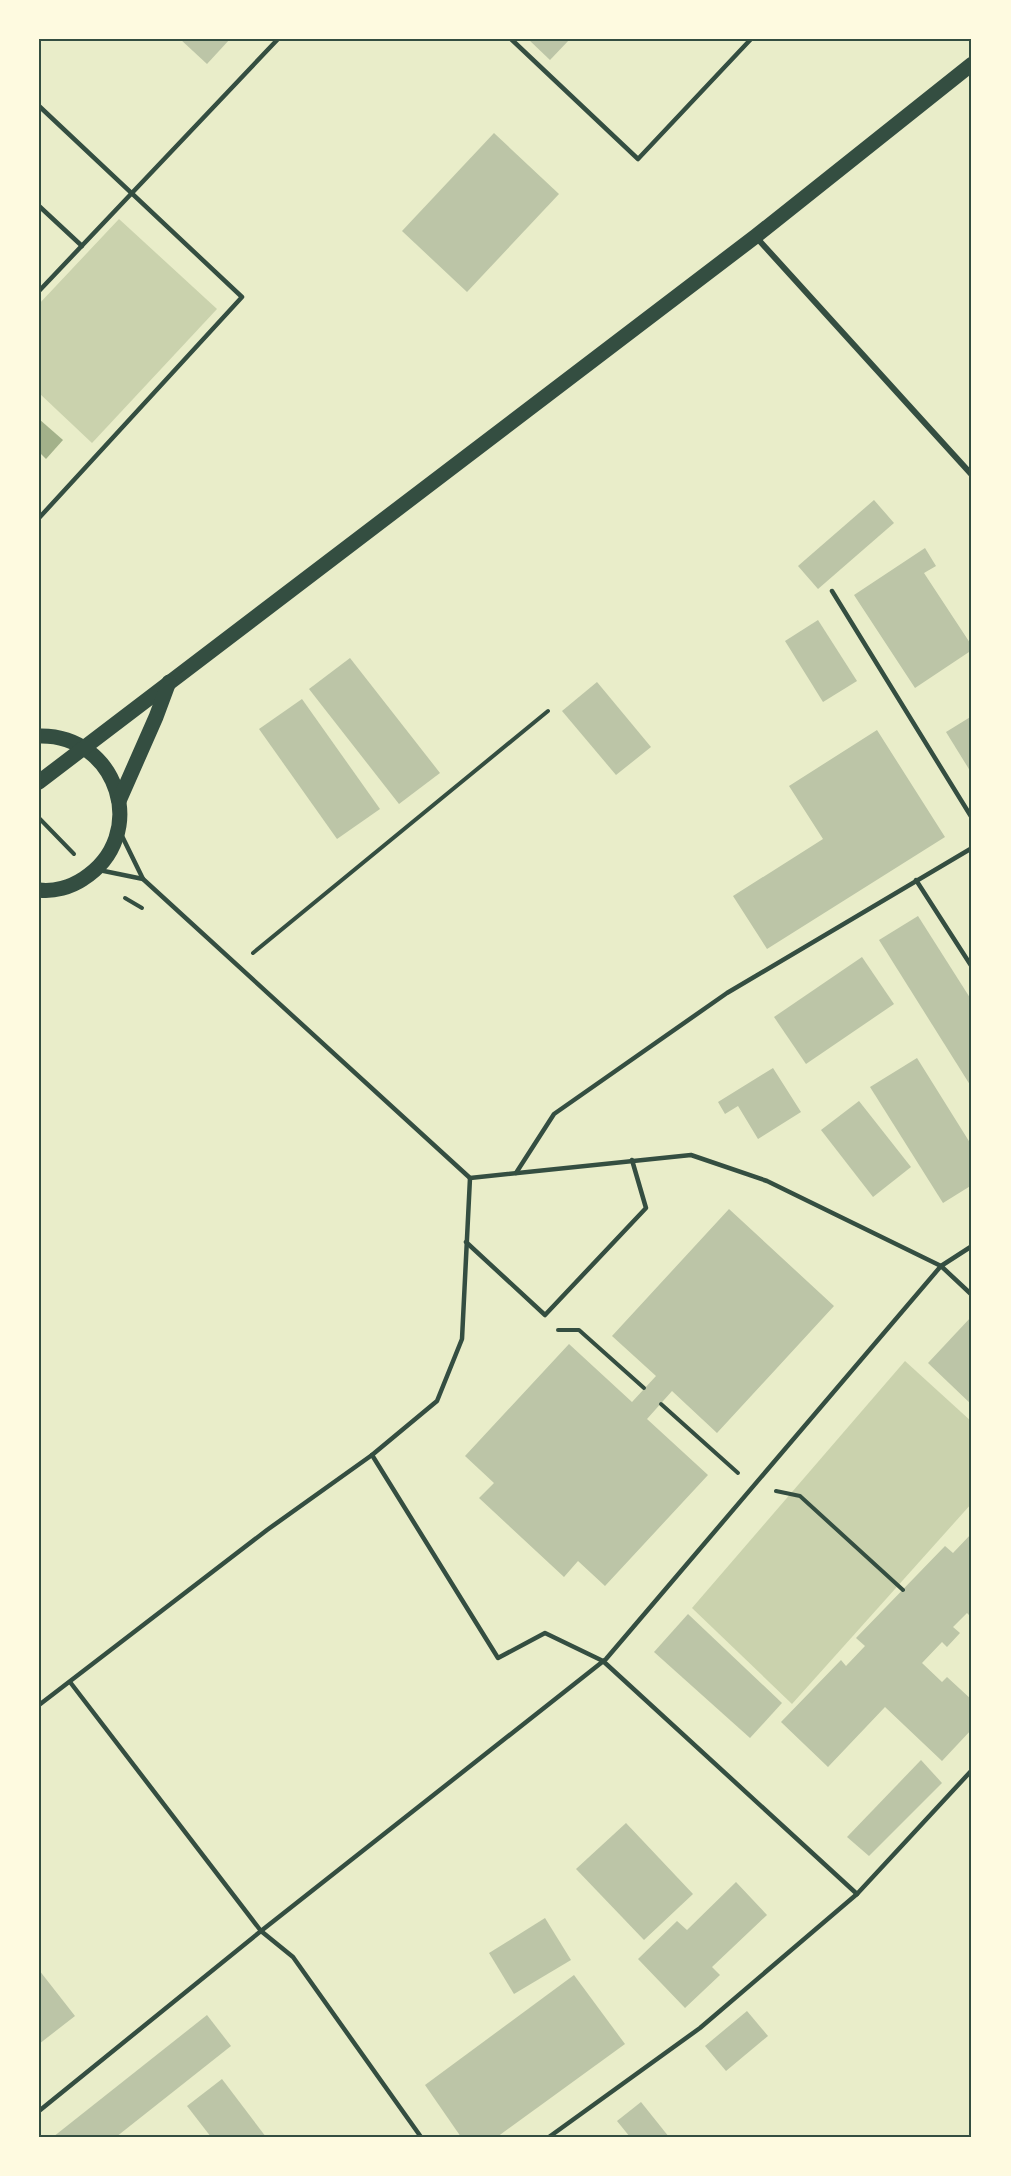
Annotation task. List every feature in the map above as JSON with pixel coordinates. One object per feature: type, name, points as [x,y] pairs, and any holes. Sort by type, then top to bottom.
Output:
[{"type":"main road","points":[[39,782],[756,236],[972,64]]},
{"type":"main road","points":[[119,801],[169,682]]},
{"type":"main road","points":[[39,736],[64,739],[84,748],[101,762],[113,780],[119,801],[119,830],[106,858],[94,871],[77,883],[40,891]]},
{"type":"street","points":[[756,236],[972,475]]},
{"type":"lane","points":[[39,291],[278,39]]},
{"type":"lane","points":[[511,39],[638,159],[751,39]]},
{"type":"lane","points":[[39,106],[242,297],[39,518]]},
{"type":"lane","points":[[39,206],[82,246]]},
{"type":"lane","points":[[832,591],[972,818]]},
{"type":"lane","points":[[119,830],[143,879],[470,1178],[691,1155],[756,1177],[941,1266],[972,1294]]},
{"type":"lane","points":[[516,1173],[554,1114],[727,993],[972,848]]},
{"type":"lane","points":[[94,871],[143,879]]},
{"type":"lane","points":[[916,880],[972,967]]},
{"type":"lane","points":[[466,1242],[545,1315],[646,1208],[632,1161]]},
{"type":"lane","points":[[39,1705],[267,1530],[372,1455],[438,1401],[462,1339],[470,1178]]},
{"type":"lane","points":[[39,2111],[261,1931],[603,1661],[941,1266],[972,1246]]},
{"type":"lane","points":[[372,1455],[498,1658],[545,1633],[603,1661],[857,1894]]},
{"type":"lane","points":[[70,1683],[261,1931],[293,1957],[421,2137]]},
{"type":"lane","points":[[549,2137],[700,2028],[857,1894],[972,1770]]},
{"type":"path","points":[[236,966],[548,711]]},
{"type":"path","points":[[39,818],[117,894],[146,910]]},
{"type":"path","points":[[549,1330],[579,1330],[644,1388]]},
{"type":"path","points":[[661,1404],[753,1487],[800,1496],[903,1590]]},
{"type":"shaded area","points":[[119,219],[217,309],[92,443],[39,393],[39,304]]},
{"type":"shaded area","points":[[39,419],[63,440],[46,459],[39,452]]},
{"type":"shaded area","points":[[905,1361],[972,1422],[972,1503],[792,1704],[692,1608]]},
{"type":"building","points":[[180,39],[230,39],[207,64]]},
{"type":"building","points":[[528,39],[570,39],[550,60]]},
{"type":"building","points":[[494,133],[559,194],[467,292],[402,231]]},
{"type":"building","points":[[874,500],[894,523],[818,589],[798,566]]},
{"type":"building","points":[[925,548],[936,566],[924,573],[972,646],[972,650],[915,688],[854,595]]},
{"type":"building","points":[[818,620],[857,681],[823,702],[785,641]]},
{"type":"building","points":[[350,658],[440,773],[399,804],[309,689]]},
{"type":"building","points":[[597,682],[651,747],[616,775],[562,711]]},
{"type":"building","points":[[302,699],[380,809],[337,839],[259,729]]},
{"type":"building","points":[[972,716],[972,774],[946,732]]},
{"type":"building","points":[[877,730],[945,837],[767,949],[733,896],[823,839],[789,786]]},
{"type":"building","points":[[918,916],[972,1001],[972,1088],[879,940]]},
{"type":"building","points":[[862,957],[894,1004],[806,1064],[774,1017]]},
{"type":"building","points":[[917,1058],[972,1146],[972,1185],[943,1203],[870,1087]]},
{"type":"building","points":[[773,1068],[801,1112],[758,1139],[738,1106],[725,1114],[718,1102]]},
{"type":"building","points":[[859,1101],[911,1167],[873,1197],[821,1130]]},
{"type":"building","points":[[729,1209],[834,1306],[717,1433],[672,1391],[647,1419],[708,1475],[605,1586],[578,1561],[564,1577],[479,1498],[494,1483],[465,1456],[569,1344],[632,1402],[656,1376],[612,1336]]},
{"type":"building","points":[[972,1316],[972,1405],[928,1363]]},
{"type":"building","points":[[972,1533],[972,1618],[967,1613],[953,1627],[960,1633],[947,1647],[942,1642],[922,1663],[942,1682],[947,1677],[972,1700],[972,1729],[942,1761],[885,1707],[828,1767],[781,1722],[841,1660],[846,1666],[865,1646],[856,1638],[945,1546],[953,1553]]},
{"type":"building","points":[[688,1614],[782,1703],[750,1738],[654,1652]]},
{"type":"building","points":[[921,1760],[942,1783],[869,1856],[847,1837]]},
{"type":"building","points":[[626,1823],[693,1894],[644,1940],[576,1869]]},
{"type":"building","points":[[736,1882],[767,1915],[712,1967],[720,1975],[685,2008],[638,1959],[677,1921],[687,1930]]},
{"type":"building","points":[[545,1918],[571,1960],[514,1994],[489,1953]]},
{"type":"building","points":[[39,1970],[75,2016],[39,2044]]},
{"type":"building","points":[[574,1975],[625,2044],[497,2137],[461,2137],[425,2085]]},
{"type":"building","points":[[747,2011],[768,2036],[726,2071],[705,2046]]},
{"type":"building","points":[[207,2015],[231,2046],[116,2137],[53,2137]]},
{"type":"building","points":[[222,2079],[266,2137],[211,2137],[187,2106]]},
{"type":"building","points":[[641,2102],[669,2137],[630,2137],[617,2121]]}]
